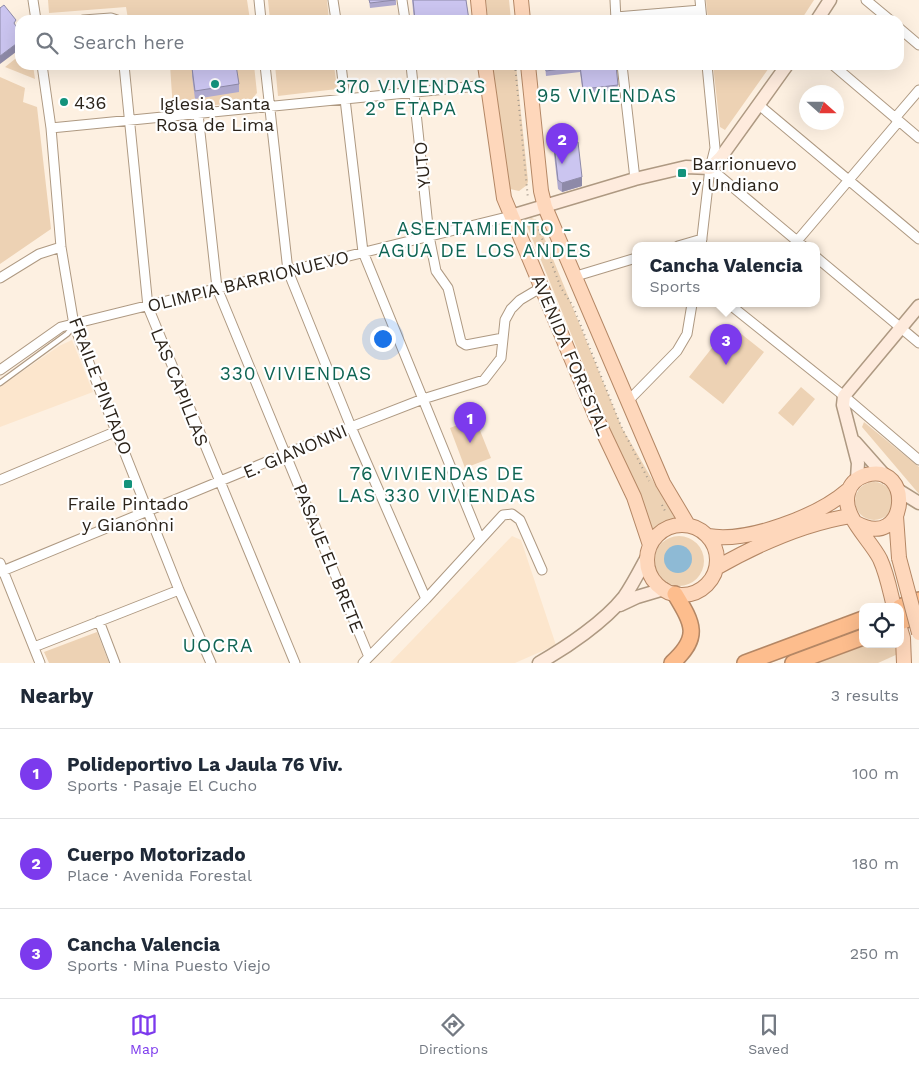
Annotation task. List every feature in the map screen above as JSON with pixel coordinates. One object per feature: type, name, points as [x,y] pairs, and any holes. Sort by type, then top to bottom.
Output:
[{"type":"highway","points":[[669,592],[690,623],[692,635],[689,646],[672,663]]},
{"type":"highway","points":[[904,606],[919,600]]},
{"type":"highway","points":[[904,621],[919,615]]},
{"type":"highway","points":[[745,663],[859,620]]},
{"type":"highway","points":[[793,663],[859,638]]},
{"type":"main road","points":[[478,0],[480,15]]},
{"type":"main road","points":[[521,0],[522,15]]},
{"type":"main road","name":"AVENIDA FORESTAL","points":[[486,70],[504,198],[596,417],[634,497],[648,551]]},
{"type":"main road","name":"AVENIDA FORESTAL","points":[[529,70],[544,207],[572,277],[662,483],[688,525]]},
{"type":"main road","points":[[708,536],[720,538],[745,535],[802,518],[828,506],[869,474],[886,477],[898,490],[900,508],[896,516],[882,527],[864,527],[853,519],[823,521],[756,545],[716,568]]},
{"type":"main road","points":[[853,485],[847,508],[881,562],[893,603]]},
{"type":"main road","points":[[896,516],[899,558],[919,633]]},
{"type":"main road","points":[[676,525],[688,525],[708,536],[714,546],[717,557],[716,568],[711,579],[703,588],[693,593],[669,592],[652,579],[648,568],[648,551],[656,536],[665,529],[676,525]]},
{"type":"main road","points":[[903,648],[904,663]]},
{"type":"street","points":[[33,0],[35,15]]},
{"type":"street","points":[[259,0],[260,15]]},
{"type":"street","points":[[333,0],[335,15]]},
{"type":"street","points":[[402,0],[404,15]]},
{"type":"street","points":[[614,0],[616,15]]},
{"type":"street","points":[[820,15],[830,0]]},
{"type":"street","points":[[866,0],[884,15]]},
{"type":"street","points":[[640,15],[700,5]]},
{"type":"street","points":[[904,32],[919,44]]},
{"type":"street","name":"FRAILE PINTADO","points":[[43,70],[51,128],[62,247],[74,325],[150,512],[179,590],[211,663]]},
{"type":"street","name":"LAS CAPILLAS","points":[[124,70],[148,306],[219,483],[295,663]]},
{"type":"street","points":[[265,70],[288,271],[351,427],[426,599]]},
{"type":"street","points":[[343,70],[363,252],[480,539]]},
{"type":"street","name":"YUTO","points":[[412,70],[429,236],[436,271],[448,288],[461,342],[466,345],[504,338]]},
{"type":"street","points":[[623,70],[636,179]]},
{"type":"street","points":[[702,242],[710,168],[716,139],[708,70]]},
{"type":"street","points":[[710,168],[759,105],[783,70]]},
{"type":"street","points":[[839,70],[919,138]]},
{"type":"street","points":[[51,128],[487,85]]},
{"type":"street","points":[[802,242],[919,90]]},
{"type":"street","points":[[759,105],[919,239]]},
{"type":"street","name":"PASAJE EL BRETE","points":[[198,114],[217,288],[287,455],[366,660]]},
{"type":"street","name":"OLIMPIA BARRIONUEVO","points":[[0,370],[61,327],[511,216],[686,166],[710,168]]},
{"type":"street","points":[[710,168],[798,242]]},
{"type":"street","points":[[0,278],[39,254],[62,247]]},
{"type":"street","points":[[572,277],[632,259]]},
{"type":"street","points":[[820,260],[919,343]]},
{"type":"street","name":"E. GIANONNI","points":[[1,568],[150,512],[351,427],[423,399],[484,380],[501,358],[505,320],[511,309],[520,300],[542,288]]},
{"type":"street","points":[[853,485],[858,463],[844,405],[844,396],[919,306]]},
{"type":"street","points":[[628,402],[677,351],[687,334],[692,307]]},
{"type":"street","points":[[734,307],[844,396],[919,460]]},
{"type":"street","points":[[0,480],[117,431]]},
{"type":"street","points":[[854,441],[886,477]]},
{"type":"street","points":[[898,490],[919,503]]},
{"type":"street","points":[[366,660],[426,599],[503,515],[512,514],[520,520],[542,570]]},
{"type":"street","points":[[539,663],[568,646],[615,607],[632,585],[648,551]]},
{"type":"street","points":[[1,568],[40,663]]},
{"type":"street","points":[[34,647],[179,590]]},
{"type":"street","points":[[615,607],[637,597],[669,592]]},
{"type":"street","points":[[99,621],[115,663]]},
{"type":"lane","points":[[0,383],[67,334],[74,325]]},
{"type":"shaded area","points":[[48,0],[247,0],[249,15],[127,15],[126,7],[49,13]]},
{"type":"shaded area","points":[[268,0],[327,0],[328,15],[270,15]]},
{"type":"shaded area","points":[[486,0],[509,0],[510,15],[488,15]]},
{"type":"shaded area","points":[[706,0],[814,0],[804,15],[708,15]]},
{"type":"shaded area","points":[[15,59],[15,70],[34,70],[35,79],[5,67]]},
{"type":"shaded area","points":[[170,70],[255,70],[257,93],[250,101],[173,110]]},
{"type":"shaded area","points":[[275,70],[335,70],[337,89],[278,96]]},
{"type":"shaded area","points":[[494,70],[517,70],[528,181],[527,185],[519,191],[510,189],[505,181]]},
{"type":"shaded area","points":[[714,70],[767,70],[725,130],[720,127]]},
{"type":"shaded area","points":[[0,77],[25,88],[23,102],[37,107],[51,229],[0,264]]},
{"type":"shaded area","points":[[531,218],[537,220],[622,428],[676,520],[662,523],[652,532],[527,226],[527,221]]},
{"type":"shaded area","points":[[730,325],[764,352],[723,404],[689,377]]},
{"type":"shaded area","points":[[72,340],[93,392],[0,427],[0,387],[59,346]]},
{"type":"shaded area","points":[[801,387],[815,399],[793,426],[778,413]]},
{"type":"shaded area","points":[[475,418],[491,458],[465,468],[450,428]]},
{"type":"shaded area","points":[[864,422],[919,467],[919,494],[862,427]]},
{"type":"shaded area","points":[[874,482],[887,488],[893,501],[887,514],[874,520],[861,514],[855,501],[861,488]]},
{"type":"shaded area","points":[[512,536],[521,540],[556,645],[515,663],[390,663]]},
{"type":"shaded area","points":[[679,536],[697,543],[704,561],[697,579],[679,586],[661,579],[654,561],[661,543]]},
{"type":"shaded area","points":[[97,632],[109,663],[49,663],[44,652]]},
{"type":"shaded area","points":[[859,648],[896,648],[898,654],[878,663],[816,663]]},
{"type":"water","points":[[678,545],[688,549],[692,559],[688,569],[678,573],[668,569],[664,559],[668,549]]},
{"type":"building","points":[[369,0],[395,0],[370,3]]},
{"type":"building","points":[[413,0],[466,0],[468,15],[414,15]]},
{"type":"building","points":[[4,5],[15,19],[15,45],[0,56],[0,8]]},
{"type":"building","name":"Iglesia Santa Rosa de Lima","points":[[192,70],[237,70],[239,84],[195,91]]},
{"type":"building","points":[[581,70],[616,70],[618,85],[583,89]]},
{"type":"building","points":[[578,142],[582,177],[562,183],[558,180],[554,144]]},
{"type":"place","name":"Iglesia Santa Rosa de Lima","points":[[215,84]]},
{"type":"place","name":"436","points":[[64,102]]},
{"type":"place","name":"Cuerpo Motorizado","points":[[562,164]]},
{"type":"place","name":"Barrionuevo y Undiano","points":[[682,173]]},
{"type":"place","name":"Cancha Valencia","points":[[726,365]]},
{"type":"place","name":"Polideportivo La Jaula 76 Viv.","points":[[470,443]]},
{"type":"place","name":"Fraile Pintado y Gianonni","points":[[128,484]]},
{"type":"district","name":"95 VIVIENDAS","points":[[607,95]]},
{"type":"district","name":"370 VIVIENDAS 2° ETAPA","points":[[411,97]]},
{"type":"district","name":"ASENTAMIENTO - AGUA DE LOS ANDES","points":[[485,239]]},
{"type":"district","name":"330 VIVIENDAS","points":[[296,373]]},
{"type":"district","name":"76 VIVIENDAS DE LAS 330 VIVIENDAS","points":[[437,484]]},
{"type":"district","name":"UOCRA","points":[[218,645]]}]
